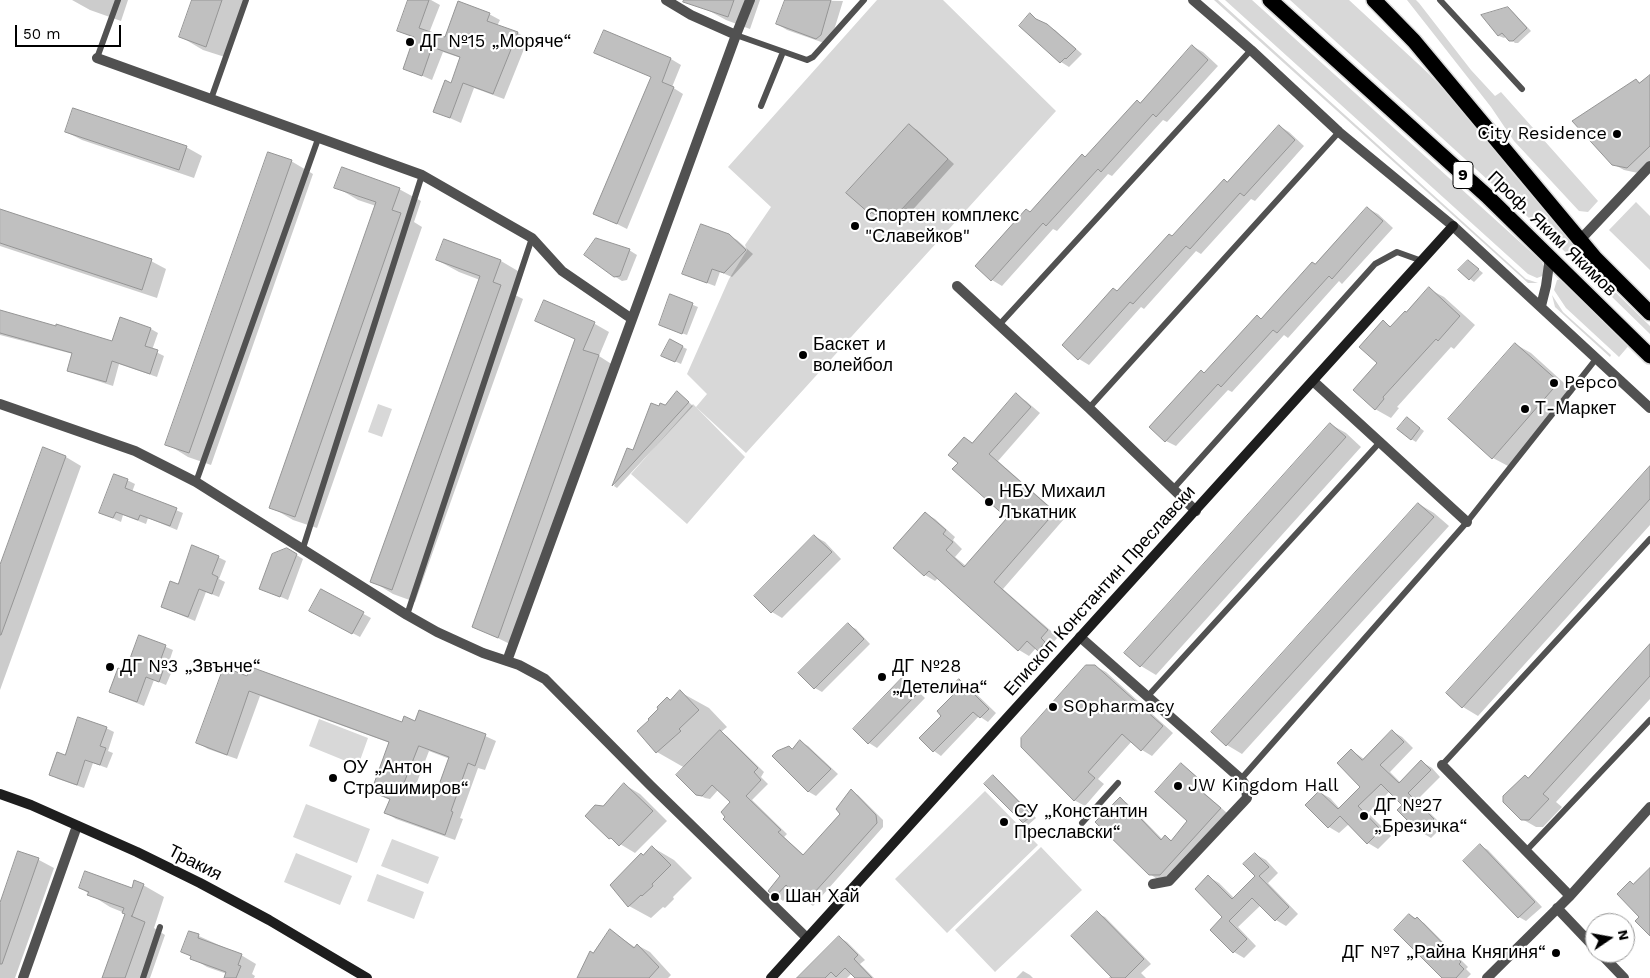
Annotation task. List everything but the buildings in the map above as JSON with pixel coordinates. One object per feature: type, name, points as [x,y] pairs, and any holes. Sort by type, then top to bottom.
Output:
[{"type":"highway","name":"Проф. Яким Якимов","points":[[1374,0],[1414,41],[1580,240],[1650,313]]},
{"type":"highway","name":"Проф. Яким Якимов","points":[[1272,1],[1479,189],[1650,356]]},
{"type":"street","points":[[666,0],[691,15],[736,35]]},
{"type":"street","points":[[507,661],[750,0]]},
{"type":"street","points":[[1193,0],[1251,50],[1339,132],[1453,226],[1650,408]]},
{"type":"street","points":[[97,58],[422,175],[532,238],[562,271],[632,319]]},
{"type":"street","points":[[1580,240],[1650,166]]},
{"type":"street","name":"Епископ Константин Преславски","points":[[771,978],[1453,226]]},
{"type":"street","points":[[1541,306],[1550,257]]},
{"type":"street","points":[[957,286],[1089,408],[1196,511]]},
{"type":"street","points":[[1313,381],[1381,441],[1467,522]]},
{"type":"street","points":[[0,404],[135,451],[196,482],[407,615],[452,639],[519,665],[545,679],[650,785],[807,938]]},
{"type":"street","points":[[1080,637],[1246,786],[1247,798],[1169,881],[1153,884]]},
{"type":"street","points":[[1442,765],[1570,896]]},
{"type":"street","name":"Тракия","points":[[0,794],[31,805],[137,852],[269,920],[367,978]]},
{"type":"street","points":[[1487,978],[1570,896],[1650,807]]},
{"type":"street","points":[[23,978],[78,826]]},
{"type":"street","points":[[1557,908],[1585,937]]},
{"type":"street","points":[[1610,963],[1624,978]]},
{"type":"lane","points":[[97,58],[118,0]]},
{"type":"lane","points":[[211,99],[246,0]]},
{"type":"lane","points":[[736,35],[807,60],[813,57],[864,0]]},
{"type":"lane","points":[[1440,0],[1522,89]]},
{"type":"lane","points":[[999,325],[1251,50]]},
{"type":"lane","points":[[761,106],[784,52]]},
{"type":"lane","points":[[1089,408],[1339,132]]},
{"type":"lane","points":[[196,482],[318,138]]},
{"type":"lane","points":[[303,548],[422,175]]},
{"type":"lane","points":[[407,615],[532,238]]},
{"type":"lane","points":[[1173,489],[1375,264],[1397,252],[1422,261]]},
{"type":"lane","points":[[1240,780],[1467,522],[1596,359]]},
{"type":"lane","points":[[1146,697],[1381,441]]},
{"type":"lane","points":[[1442,765],[1650,539]]},
{"type":"lane","points":[[1525,852],[1650,720]]},
{"type":"lane","points":[[1082,822],[1118,783]]},
{"type":"lane","points":[[144,978],[160,928]]},
{"type":"shaded area","name":"Спортен комплекс \"Славейков\"","points":[[877,0],[943,0],[1056,111],[746,453],[696,407],[707,394],[687,374],[729,279],[747,250],[745,245],[771,207],[728,167]]},
{"type":"shaded area","points":[[1214,0],[1218,0],[1526,279],[1538,283],[1528,283]]},
{"type":"shaded area","points":[[1225,0],[1252,0],[1541,261],[1546,270],[1545,275],[1537,278],[1528,274]]},
{"type":"shaded area","points":[[1290,0],[1349,0],[1429,74],[1476,124],[1509,169],[1608,285],[1650,326],[1650,334],[1517,207]]},
{"type":"shaded area","points":[[1407,0],[1416,0],[1419,3],[1471,70],[1495,96],[1501,92],[1598,201],[1588,212],[1579,211],[1514,141],[1491,107]]},
{"type":"shaded area","points":[[1636,202],[1650,216],[1650,270],[1609,230]]},
{"type":"shaded area","points":[[1561,279],[1631,343],[1619,357],[1566,308],[1554,290],[1557,280]]},
{"type":"shaded area","points":[[1552,295],[1563,312],[1611,355],[1610,357],[1555,307]]},
{"type":"shaded area","points":[[378,404],[392,409],[382,437],[368,432]]},
{"type":"shaded area","points":[[693,404],[745,457],[687,524],[631,474]]},
{"type":"shaded area","points":[[319,719],[368,738],[358,766],[309,746]]},
{"type":"shaded area","points":[[985,791],[1038,845],[947,933],[895,879]]},
{"type":"shaded area","points":[[306,804],[370,829],[357,863],[293,837]]},
{"type":"shaded area","points":[[392,839],[439,857],[428,884],[381,866]]},
{"type":"shaded area","points":[[1041,847],[1082,890],[995,972],[955,930]]},
{"type":"shaded area","points":[[296,853],[352,876],[340,905],[284,882]]},
{"type":"shaded area","points":[[377,874],[424,892],[414,919],[367,901]]},
{"type":"place","name":"ДГ №15 „Моряче“","points":[[410,42]]},
{"type":"place","name":"City Residence","points":[[1617,134]]},
{"type":"place","name":"Спортен комплекс \"Славейков\"","points":[[855,226]]},
{"type":"place","name":"Баскет и волейбол","points":[[803,355]]},
{"type":"place","name":"Pepco","points":[[1554,383]]},
{"type":"place","name":"Т-Маркет","points":[[1525,409]]},
{"type":"place","name":"НБУ Михаил Лъкатник","points":[[989,502]]},
{"type":"place","name":"ДГ №3 „Звънче“","points":[[110,667]]},
{"type":"place","name":"ДГ №28 „Детелина“","points":[[882,677]]},
{"type":"place","name":"SOpharmacy","points":[[1053,707]]},
{"type":"place","name":"ОУ „Антон Страшимиров“","points":[[333,778]]},
{"type":"place","name":"JW Kingdom Hall","points":[[1178,786]]},
{"type":"place","name":"ДГ №27 „Брезичка“","points":[[1364,816]]},
{"type":"place","name":"СУ „Константин Преславски“","points":[[1004,822]]},
{"type":"place","name":"Шан Хай","points":[[775,897]]},
{"type":"place","name":"ДГ №7 „Райна Княгиня“","points":[[1556,953]]}]
